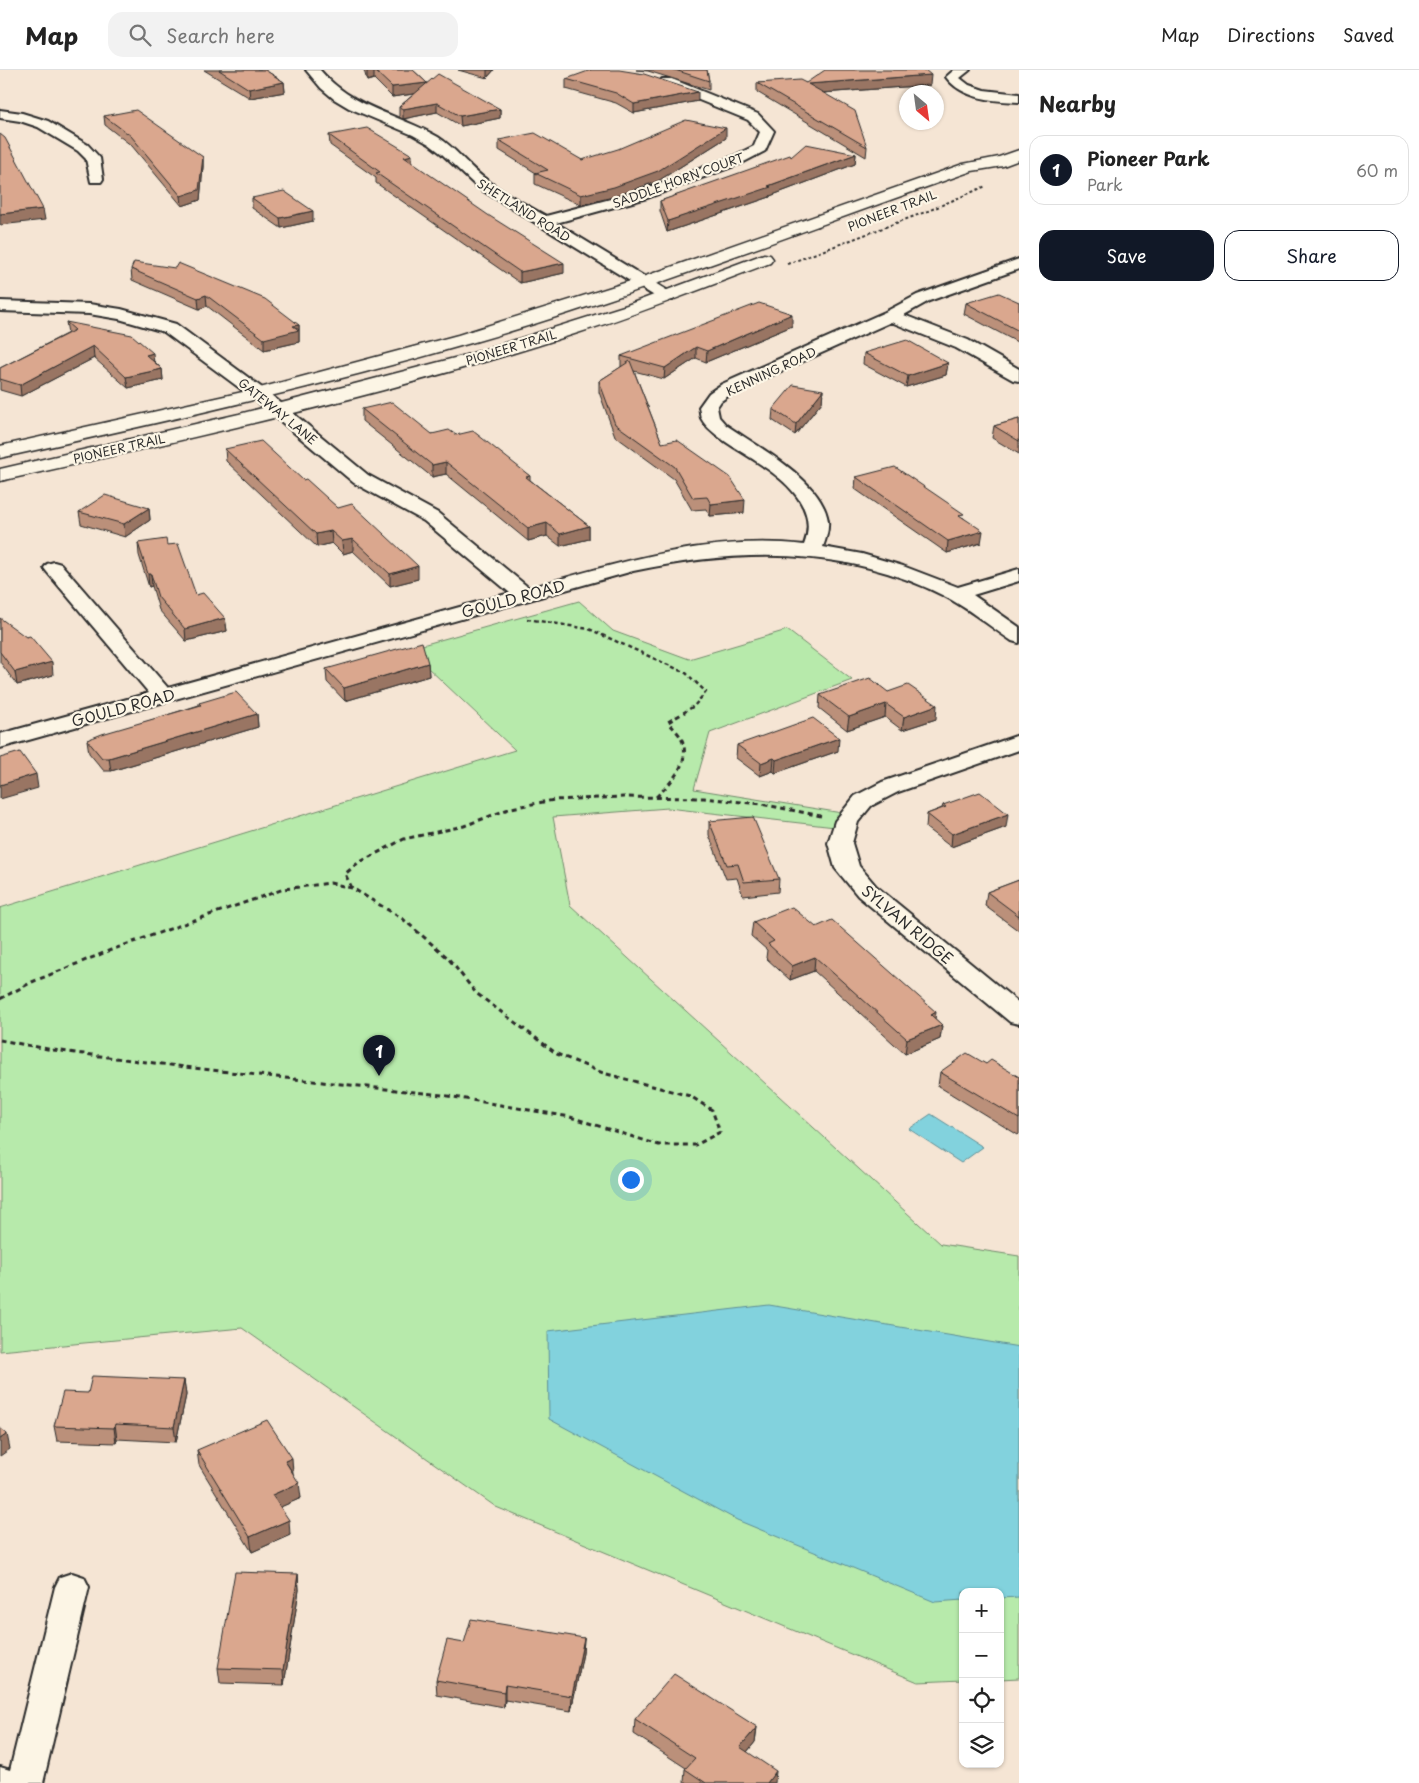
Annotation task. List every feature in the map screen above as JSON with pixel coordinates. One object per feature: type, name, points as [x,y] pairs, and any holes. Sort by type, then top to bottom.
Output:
[{"type":"main road","name":"PIONEER TRAIL","points":[[0,452],[259,394],[465,339],[644,283],[824,217],[969,167],[1003,161],[1019,155]]},
{"type":"main road","name":"PIONEER TRAIL","points":[[871,218],[988,173],[1003,161]]},
{"type":"main road","name":"PIONEER TRAIL","points":[[0,475],[280,411],[492,354],[667,297],[781,252]]},
{"type":"street","name":"SHETLAND ROAD","points":[[313,70],[326,84],[353,106],[434,140],[460,162],[471,176],[542,222],[667,297]]},
{"type":"street","points":[[963,70],[954,77],[955,82],[963,87],[997,97],[1019,98]]},
{"type":"street","name":"SADDLE HORN COURT","points":[[542,222],[642,195],[736,160],[760,148],[767,131],[753,117],[675,85],[654,79]]},
{"type":"street","points":[[0,114],[22,117],[43,124],[83,148],[93,158],[96,179]]},
{"type":"street","name":"KENNING ROAD","points":[[811,551],[818,538],[820,521],[813,504],[803,489],[720,429],[710,418],[708,407],[716,397],[728,388],[890,316],[923,298],[1019,264]]},
{"type":"street","name":"GATEWAY LANE","points":[[1,308],[89,309],[148,320],[170,328],[259,394],[361,479],[431,517],[525,595]]},
{"type":"street","points":[[890,316],[962,344],[1019,376]]},
{"type":"street","name":"GOULD ROAD","points":[[0,741],[525,595],[676,555],[720,549],[768,548],[811,551],[877,564],[919,578],[956,594],[1019,637]]},
{"type":"street","points":[[54,568],[163,696]]},
{"type":"street","points":[[956,594],[1019,574]]},
{"type":"street","name":"SYLVAN RIDGE","points":[[1019,742],[890,788],[863,801],[847,820],[840,843],[847,868],[867,891],[1019,1016]]},
{"type":"street","points":[[25,1783],[72,1587]]},
{"type":"path","points":[[352,888],[345,874],[358,863],[404,839],[464,826],[511,808],[554,800],[623,797],[704,798],[761,804],[847,820]]},
{"type":"path","points":[[0,999],[32,982],[111,950],[284,889],[330,883],[352,888],[404,919],[448,958],[476,993],[557,1054],[603,1072],[690,1096],[712,1110],[720,1132],[696,1145],[659,1145],[570,1117],[442,1095],[202,1069],[53,1050],[0,1040]]},
{"type":"green space","points":[[579,601],[613,631],[689,659],[787,630],[852,680],[710,733],[694,789],[842,813],[835,827],[668,808],[553,817],[570,905],[941,1244],[1019,1256],[1019,1678],[1004,1679],[1004,1588],[959,1588],[959,1680],[918,1682],[496,1507],[242,1328],[0,1351],[0,908],[515,750],[408,649]]},
{"type":"water","points":[[931,1114],[983,1147],[961,1163],[909,1129]]},
{"type":"water","points":[[769,1305],[1019,1347],[1019,1597],[1004,1598],[1004,1588],[959,1588],[959,1600],[935,1602],[737,1520],[549,1419],[548,1331]]},
{"type":"building","points":[[219,70],[265,70],[284,82],[249,89]]},
{"type":"building","points":[[374,70],[413,70],[427,83],[392,87]]},
{"type":"building","points":[[591,70],[619,70],[644,74],[698,92],[634,104],[616,93],[566,79]]},
{"type":"building","points":[[675,70],[707,70],[709,81]]},
{"type":"building","points":[[825,70],[925,70],[931,75],[808,84],[855,111],[867,147],[757,83],[800,80],[806,83]]},
{"type":"building","points":[[438,74],[500,109],[460,116],[437,103],[403,109],[399,107]]},
{"type":"building","points":[[136,110],[203,157],[199,190],[181,196],[131,136],[104,116]]},
{"type":"building","points":[[686,120],[726,128],[658,171],[614,187],[581,195],[535,173],[548,170],[499,140],[535,133],[582,160],[618,149]]},
{"type":"building","points":[[367,128],[412,155],[404,157],[488,215],[564,263],[520,272],[376,173],[380,172],[329,135]]},
{"type":"building","points":[[0,134],[5,138],[43,209],[0,214]]},
{"type":"building","points":[[806,144],[856,154],[768,186],[771,187],[668,221],[660,201],[790,155],[791,157]]},
{"type":"building","points":[[284,191],[313,211],[280,218],[252,198]]},
{"type":"building","points":[[134,262],[175,268],[178,263],[265,299],[299,325],[293,326],[299,330],[264,339],[206,295],[198,298],[131,269]]},
{"type":"building","points":[[999,293],[1019,302],[1019,331],[966,303]]},
{"type":"building","points":[[759,303],[792,314],[707,351],[696,347],[665,368],[621,356]]},
{"type":"building","points":[[66,322],[132,335],[153,353],[146,355],[162,369],[126,377],[93,346],[20,385],[0,379],[0,368],[75,330]]},
{"type":"building","points":[[907,340],[948,363],[908,376],[864,353]]},
{"type":"building","points":[[630,361],[662,443],[677,440],[730,477],[745,500],[711,504],[707,497],[693,498],[675,467],[615,424],[599,381]]},
{"type":"building","points":[[793,385],[823,390],[796,424],[773,409]]},
{"type":"building","points":[[392,402],[432,434],[449,430],[456,435],[473,431],[530,476],[526,477],[589,526],[560,534],[547,523],[528,528],[446,462],[432,465],[362,409]]},
{"type":"building","points":[[1019,419],[1019,441],[994,426]]},
{"type":"building","points":[[261,441],[303,480],[306,479],[338,508],[352,504],[418,566],[390,574],[353,539],[342,541],[331,531],[316,534],[225,449]]},
{"type":"building","points":[[895,467],[964,514],[959,515],[983,531],[948,541],[856,477]]},
{"type":"building","points":[[105,495],[149,508],[124,524],[79,512]]},
{"type":"building","points":[[166,539],[167,545],[178,544],[196,595],[203,593],[225,618],[185,629],[158,597],[138,543]]},
{"type":"building","points":[[0,618],[26,637],[30,636],[52,662],[15,672],[0,652]]},
{"type":"building","points":[[422,642],[428,663],[344,688],[326,669]]},
{"type":"building","points":[[870,678],[888,692],[908,685],[937,705],[904,717],[886,704],[849,717],[820,695]]},
{"type":"building","points":[[236,692],[257,714],[109,758],[102,758],[87,740],[201,705],[199,703]]},
{"type":"building","points":[[813,718],[839,738],[776,760],[774,758],[761,763],[737,745]]},
{"type":"building","points":[[20,752],[36,774],[0,785],[0,758]]},
{"type":"building","points":[[980,792],[1008,814],[952,834],[927,814],[946,807],[943,805]]},
{"type":"building","points":[[753,817],[779,879],[744,882],[738,864],[727,865],[709,821]]},
{"type":"building","points":[[1019,880],[1019,916],[987,892]]},
{"type":"building","points":[[792,907],[816,927],[832,920],[936,1012],[931,1015],[942,1025],[907,1039],[815,957],[792,966],[768,944],[774,941],[753,922]]},
{"type":"building","points":[[967,1053],[986,1064],[991,1060],[1019,1077],[1019,1119],[940,1072]]},
{"type":"building","points":[[92,1376],[184,1380],[174,1427],[115,1424],[114,1428],[54,1426],[63,1392],[88,1393]]},
{"type":"building","points":[[267,1420],[292,1458],[285,1461],[299,1483],[272,1495],[289,1520],[250,1537],[197,1450]]},
{"type":"building","points":[[0,1428],[7,1434],[0,1439]]},
{"type":"building","points":[[235,1572],[298,1574],[283,1670],[218,1668]]},
{"type":"building","points":[[471,1619],[584,1638],[572,1696],[505,1685],[504,1692],[436,1680],[447,1640],[464,1643]]},
{"type":"building","points":[[674,1674],[757,1727],[740,1747],[776,1771],[767,1783],[706,1783],[685,1769],[695,1758],[635,1719]]},
{"type":"place","name":"Pioneer Park","points":[[379,1076]]}]
